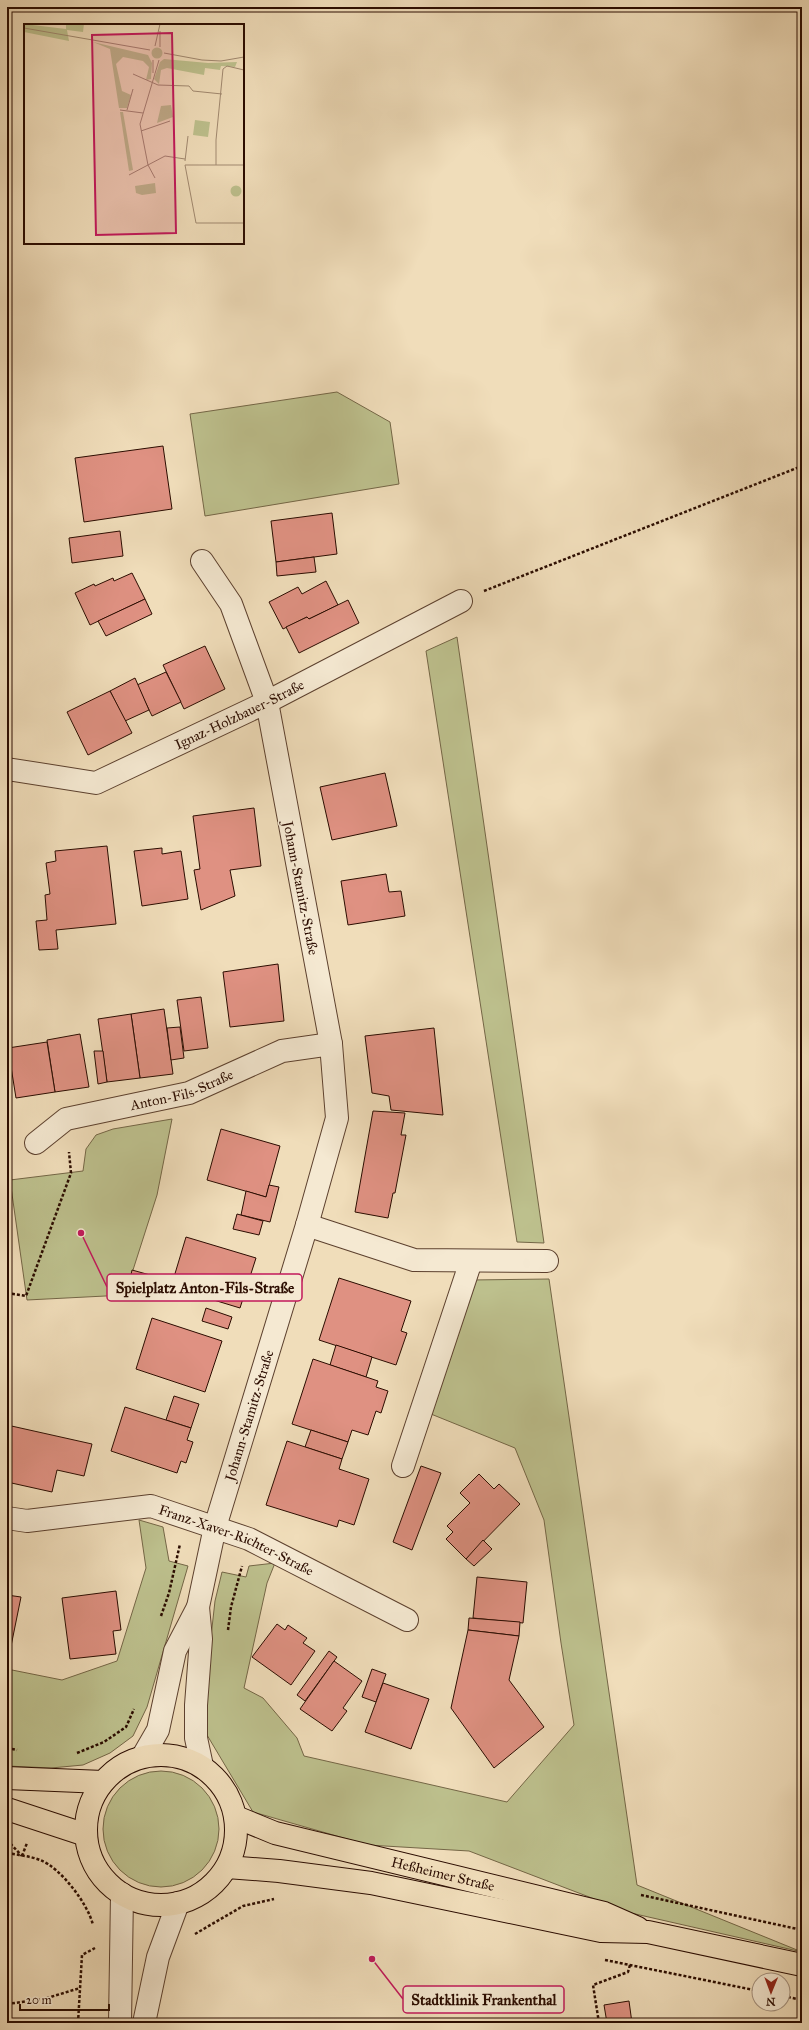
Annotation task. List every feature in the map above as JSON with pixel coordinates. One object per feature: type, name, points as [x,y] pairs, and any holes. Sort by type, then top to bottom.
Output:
[{"type":"main road","points":[[158,1754],[174,1755],[202,1766],[225,1788],[232,1802],[236,1817],[236,1843],[227,1867],[218,1880],[206,1890],[193,1898],[178,1903],[149,1904],[122,1894],[108,1883],[97,1869],[89,1853],[86,1835],[89,1806],[103,1782],[120,1766],[142,1756],[158,1754]]},
{"type":"main road","points":[[7,1778],[103,1782]]},
{"type":"main road","points":[[7,1809],[86,1835]]},
{"type":"main road","name":"Heßheimer Straße","points":[[236,1817],[275,1833],[604,1913],[648,1932],[802,1966]]},
{"type":"main road","name":"Heßheimer Straße","points":[[227,1867],[279,1871],[371,1883],[601,1931],[648,1932]]},
{"type":"street","name":"Johann-Stamitz-Straße","points":[[142,1756],[158,1730],[175,1651],[198,1607],[215,1527],[307,1225],[337,1118],[331,1044],[266,702],[231,604],[202,561]]},
{"type":"street","name":"Ignaz-Holzbauer-Straße","points":[[7,768],[96,783],[266,702],[461,600]]},
{"type":"street","name":"Anton-Fils-Straße","points":[[36,1143],[66,1120],[189,1093],[282,1051],[331,1044]]},
{"type":"street","points":[[307,1225],[414,1260],[547,1261]]},
{"type":"street","points":[[403,1466],[471,1261]]},
{"type":"street","name":"Franz-Xaver-Richter-Straße","points":[[7,1518],[27,1521],[151,1506],[249,1539],[407,1620]]},
{"type":"street","name":"Johann-Stamitz-Straße","points":[[198,1607],[201,1639],[196,1705],[196,1738],[202,1766]]},
{"type":"street","points":[[120,2023],[122,1894]]},
{"type":"street","points":[[144,2023],[158,1958],[178,1903]]},
{"type":"path","points":[[461,600],[802,466]]},
{"type":"path","points":[[7,1293],[26,1296],[71,1173]]},
{"type":"path","points":[[159,1623],[169,1593],[186,1517]]},
{"type":"path","points":[[7,1840],[22,1856]]},
{"type":"path","points":[[7,1853],[41,1860],[64,1877],[83,1901],[93,1924],[93,1932]]},
{"type":"path","points":[[641,1896],[802,1930]]},
{"type":"path","points":[[194,1935],[243,1906],[279,1898]]},
{"type":"path","points":[[78,2023],[82,1955],[94,1948],[94,1940]]},
{"type":"path","points":[[599,2023],[593,1985],[628,1972],[630,1965]]},
{"type":"path","points":[[7,2004],[44,1999],[80,1988]]},
{"type":"path","points":[[791,1998],[802,2000]]},
{"type":"green space","points":[[337,392],[390,422],[399,484],[205,516],[190,414]]},
{"type":"green space","points":[[457,637],[544,1243],[517,1242],[426,651]]},
{"type":"green space","points":[[172,1119],[157,1195],[125,1295],[27,1300],[10,1180],[83,1171],[86,1149],[96,1135],[113,1129]]},
{"type":"green space","points":[[549,1279],[637,1885],[802,1952],[631,1913],[469,1851],[368,1845],[253,1812],[207,1735],[204,1699],[215,1601],[222,1572],[246,1577],[249,1566],[275,1563],[267,1583],[244,1688],[263,1698],[297,1738],[304,1756],[507,1802],[574,1725],[544,1520],[515,1448],[426,1412],[471,1280]]},
{"type":"green space","points":[[139,1520],[163,1527],[169,1561],[188,1566],[147,1707],[133,1736],[110,1753],[83,1765],[51,1768],[7,1766],[7,1669],[62,1680],[117,1661],[146,1568]]},
{"type":"green space","points":[[161,1771],[183,1776],[202,1788],[214,1807],[219,1829],[214,1851],[202,1870],[183,1882],[161,1887],[139,1882],[120,1870],[108,1851],[103,1829],[108,1807],[120,1788],[139,1776]]},
{"type":"building","points":[[163,446],[172,509],[84,522],[75,458]]},
{"type":"building","points":[[332,513],[337,554],[276,562],[271,521]]},
{"type":"building","points":[[120,531],[123,556],[72,563],[69,538]]},
{"type":"building","points":[[314,557],[316,572],[277,576],[276,562]]},
{"type":"building","points":[[132,573],[145,599],[90,625],[75,593],[94,584],[95,586],[113,578],[114,581]]},
{"type":"building","points":[[326,581],[338,605],[309,619],[307,617],[283,629],[269,602],[298,587],[302,594]]},
{"type":"building","points":[[145,599],[152,614],[106,636],[98,621]]},
{"type":"building","points":[[348,600],[359,623],[299,653],[286,627],[307,617],[309,619]]},
{"type":"building","points":[[205,646],[225,689],[184,709],[163,665]]},
{"type":"building","points":[[166,672],[181,702],[152,716],[137,685]]},
{"type":"building","points":[[135,678],[149,710],[125,721],[110,691]]},
{"type":"building","points":[[110,691],[132,733],[88,755],[67,712]]},
{"type":"building","points":[[385,773],[397,826],[332,840],[320,787]]},
{"type":"building","points":[[254,808],[261,866],[230,870],[235,896],[201,910],[194,870],[200,869],[193,816]]},
{"type":"building","points":[[107,846],[116,924],[56,930],[58,949],[39,950],[36,921],[47,920],[45,895],[50,894],[46,863],[56,861],[55,851]]},
{"type":"building","points":[[162,848],[162,854],[181,851],[188,899],[142,906],[134,851]]},
{"type":"building","points":[[386,874],[389,892],[401,891],[405,916],[348,925],[341,881]]},
{"type":"building","points":[[278,964],[284,1021],[230,1027],[223,972]]},
{"type":"building","points":[[201,997],[208,1048],[184,1051],[177,1000]]},
{"type":"building","points":[[164,1009],[173,1074],[140,1078],[131,1014]]},
{"type":"building","points":[[131,1014],[140,1078],[107,1082],[98,1019]]},
{"type":"building","points":[[180,1027],[184,1058],[171,1060],[167,1028]]},
{"type":"building","points":[[434,1028],[443,1115],[391,1110],[389,1096],[372,1093],[365,1036]]},
{"type":"building","points":[[80,1034],[89,1087],[55,1092],[47,1040]]},
{"type":"building","points":[[47,1042],[55,1092],[16,1098],[8,1048]]},
{"type":"building","points":[[94,1051],[103,1051],[107,1082],[98,1084]]},
{"type":"building","points":[[373,1111],[405,1113],[401,1135],[406,1135],[395,1193],[393,1193],[388,1218],[355,1212]]},
{"type":"building","points":[[221,1129],[280,1146],[266,1197],[207,1180]]},
{"type":"building","points":[[269,1185],[279,1187],[270,1222],[241,1215],[246,1191],[266,1197]]},
{"type":"building","points":[[237,1214],[263,1221],[259,1235],[233,1229]]},
{"type":"building","points":[[186,1237],[256,1258],[240,1308],[171,1287]]},
{"type":"building","points":[[132,1270],[161,1278],[157,1292],[129,1284]]},
{"type":"building","points":[[339,1278],[411,1301],[401,1331],[407,1333],[396,1365],[319,1340]]},
{"type":"building","points":[[206,1308],[232,1317],[228,1329],[202,1321]]},
{"type":"building","points":[[152,1318],[222,1341],[205,1392],[136,1369]]},
{"type":"building","points":[[336,1345],[372,1357],[366,1377],[330,1365]]},
{"type":"building","points":[[313,1359],[378,1381],[376,1387],[388,1391],[381,1413],[376,1411],[368,1435],[352,1430],[348,1442],[292,1424]]},
{"type":"building","points":[[174,1396],[199,1404],[191,1428],[166,1420]]},
{"type":"building","points":[[125,1407],[191,1428],[187,1440],[193,1442],[186,1463],[181,1461],[177,1473],[111,1451]]},
{"type":"building","points":[[7,1425],[92,1444],[84,1476],[57,1470],[52,1492],[7,1482]]},
{"type":"building","points":[[311,1430],[348,1442],[342,1459],[305,1447]]},
{"type":"building","points":[[287,1441],[342,1459],[339,1469],[369,1479],[354,1525],[339,1520],[337,1527],[266,1505]]},
{"type":"building","points":[[421,1466],[441,1473],[412,1550],[393,1542]]},
{"type":"building","points":[[479,1474],[494,1489],[499,1484],[520,1504],[466,1559],[446,1539],[453,1532],[447,1526],[470,1503],[460,1493]]},
{"type":"building","points":[[483,1540],[492,1549],[474,1566],[466,1559]]},
{"type":"building","points":[[477,1577],[527,1582],[523,1623],[473,1618]]},
{"type":"building","points":[[116,1591],[121,1630],[113,1631],[116,1654],[70,1659],[62,1598]]},
{"type":"building","points":[[7,1595],[21,1597],[8,1661],[7,1660]]},
{"type":"building","points":[[469,1618],[520,1622],[519,1636],[468,1630]]},
{"type":"building","points":[[277,1624],[285,1630],[288,1625],[307,1638],[303,1643],[315,1651],[291,1685],[252,1657]]},
{"type":"building","points":[[468,1630],[519,1636],[509,1680],[544,1727],[494,1768],[451,1708]]},
{"type":"building","points":[[329,1651],[337,1657],[305,1701],[297,1695]]},
{"type":"building","points":[[334,1661],[362,1681],[343,1708],[347,1711],[332,1731],[300,1709]]},
{"type":"building","points":[[372,1669],[386,1674],[376,1702],[362,1697]]},
{"type":"building","points":[[383,1683],[429,1699],[411,1749],[365,1732]]},
{"type":"building","points":[[629,2001],[632,2023],[607,2023],[604,2005]]},
{"type":"place","name":"Spielplatz Anton-Fils-Straße","points":[[81,1233]]},
{"type":"place","name":"Stadtklinik Frankenthal","points":[[372,1959]]}]
